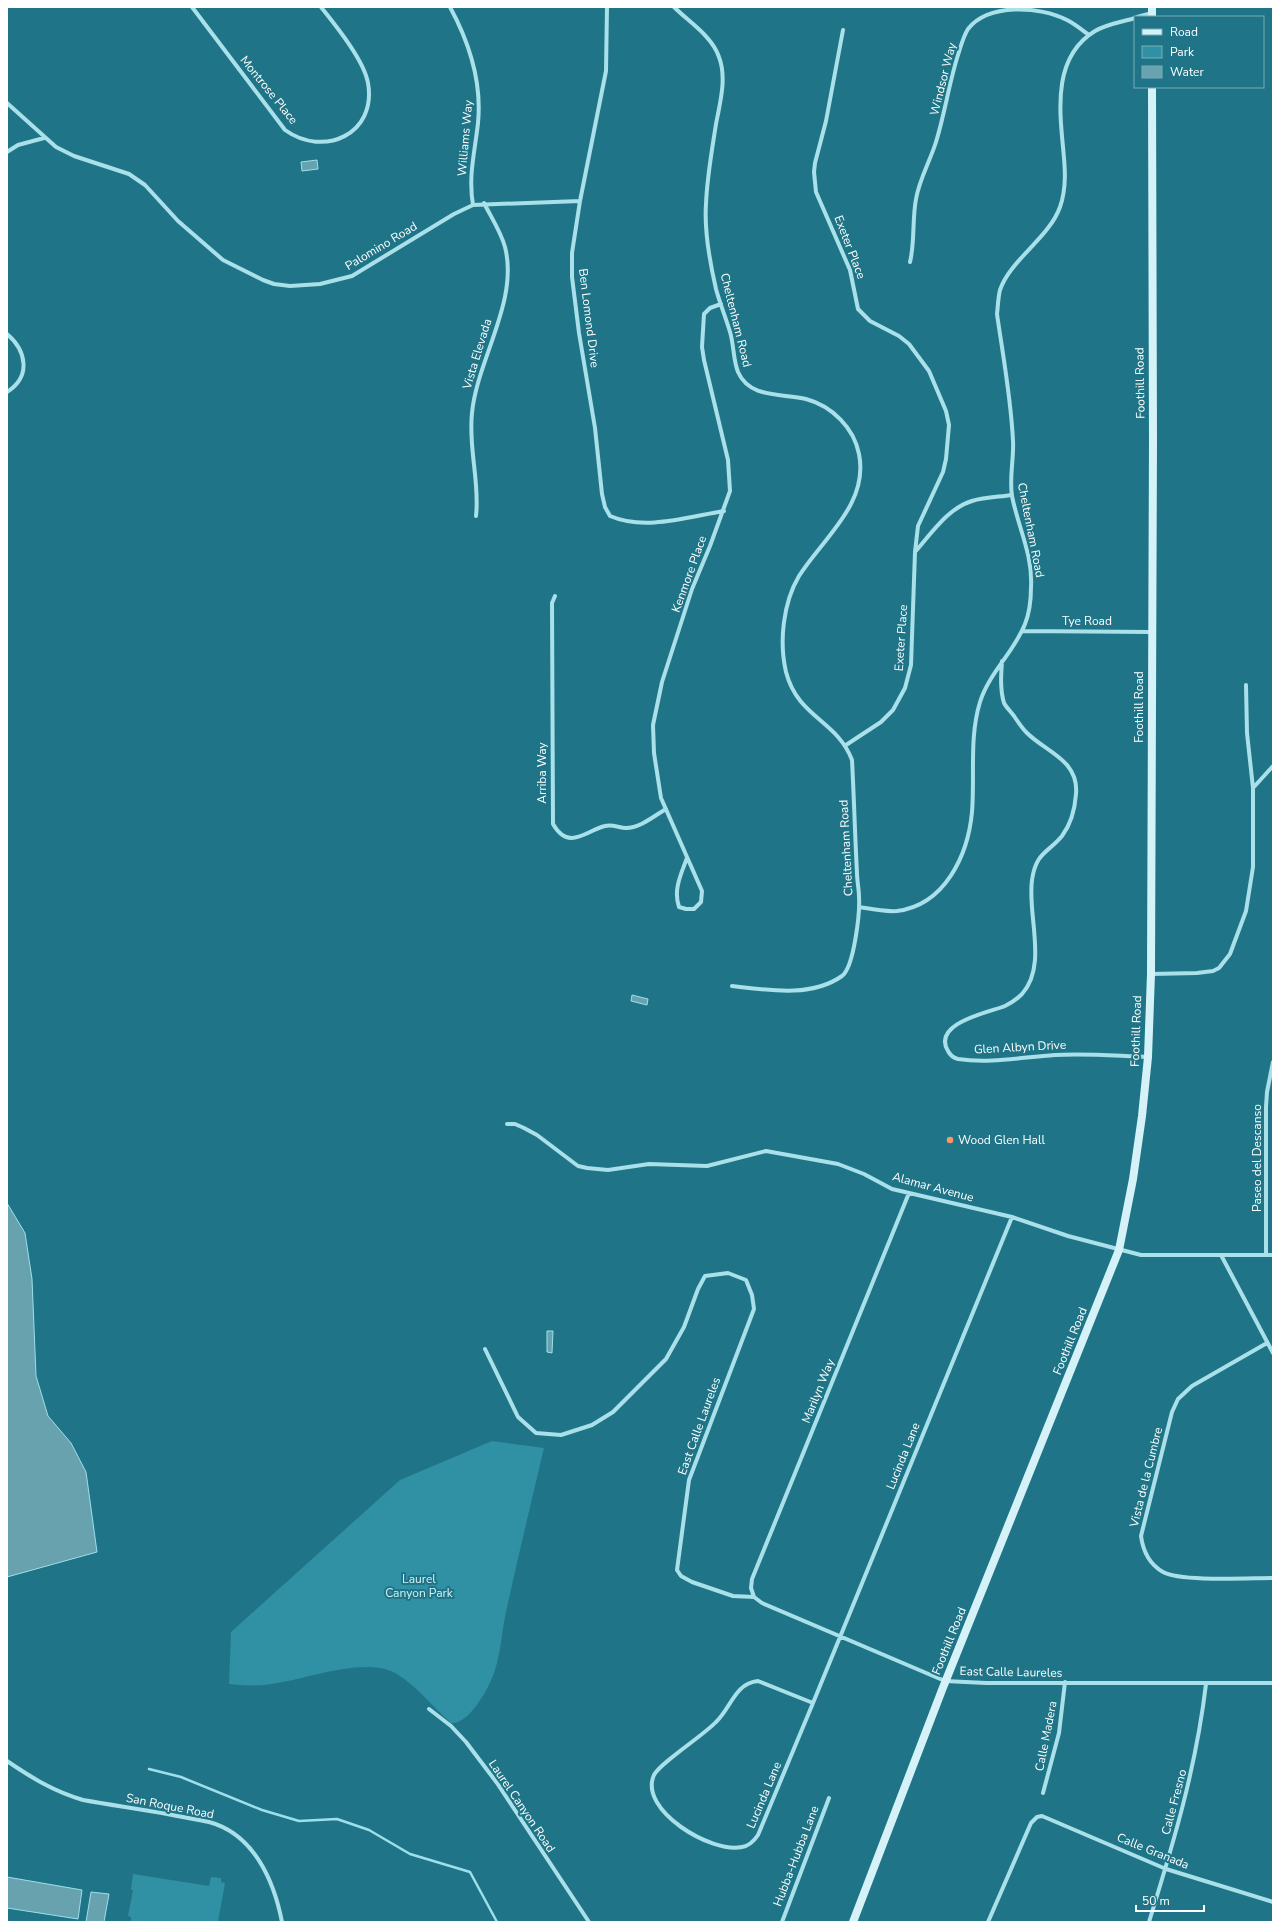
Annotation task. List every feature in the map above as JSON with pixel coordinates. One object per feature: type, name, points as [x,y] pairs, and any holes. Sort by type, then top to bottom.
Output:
[{"type":"main road","name":"Foothill Road","points":[[853,1922],[945,1681],[1119,1250],[1133,1179],[1142,1116],[1148,1057],[1151,974],[1151,632],[1153,439],[1152,88]]},
{"type":"street","name":"Montrose Place","points":[[192,7],[285,130],[300,139],[319,142],[330,141],[352,132],[361,122],[367,111],[369,100],[368,81],[361,66],[351,48],[322,7]]},
{"type":"street","name":"Williams Way","points":[[450,7],[460,25],[476,71],[479,100],[478,124],[471,168],[471,192],[473,205]]},
{"type":"street","name":"Ben Lomond Drive","points":[[607,7],[606,71],[580,201],[572,253],[574,295],[595,428],[602,494],[606,511],[610,516],[621,521],[639,524],[724,511]]},
{"type":"street","name":"Cheltenham Road","points":[[674,7],[710,42],[716,50],[722,69],[722,91],[706,206],[706,224],[717,290],[731,335],[736,363],[743,381],[757,390],[806,399],[820,404],[842,420],[851,433],[859,451],[861,469],[855,495],[837,526],[799,577],[787,606],[783,637],[786,671],[798,699],[817,718],[835,732],[846,745],[852,760],[859,907],[887,911],[914,907],[935,894],[949,879],[967,840],[972,811],[973,736],[976,719],[986,686],[1022,631],[1026,621],[1032,589],[1032,577],[1024,537],[1012,495],[1012,435],[1010,398],[997,314],[998,301],[1001,289],[1007,277],[1049,226],[1060,208],[1065,182],[1060,110],[1061,84],[1072,55],[1089,35],[1104,27],[1134,18]]},
{"type":"street","name":"Windsor Way","points":[[910,262],[913,248],[916,198],[941,125],[955,65],[967,30],[975,22],[988,14],[1010,10],[1024,10],[1040,12],[1067,20],[1089,35]]},
{"type":"street","name":"Cheltenham Road","points":[[1139,16],[1152,12]]},
{"type":"street","name":"Exeter Place","points":[[843,30],[826,121],[816,163],[814,177],[816,192],[850,270],[858,309],[865,318],[899,336],[914,350],[930,370],[946,411],[949,425],[946,459],[940,478],[918,526],[915,552],[911,665],[905,688],[893,710],[885,718],[846,745]]},
{"type":"street","name":"Palomino Road","points":[[7,103],[44,138],[56,147],[74,156],[129,174],[136,178],[145,185],[178,221],[217,255],[263,280],[274,284],[290,286],[320,284],[352,276],[454,214],[473,205],[484,203],[580,201]]},
{"type":"street","points":[[7,152],[18,145],[44,138]]},
{"type":"street","name":"Vista Elevada","points":[[476,516],[470,434],[472,411],[476,392],[504,300],[507,273],[504,246],[484,203]]},
{"type":"street","name":"Kenmore Place","points":[[687,858],[678,886],[676,898],[679,907],[694,909],[701,902],[702,891],[661,798],[654,753],[653,725],[657,701],[692,589],[724,511],[730,491],[728,460],[706,373],[702,347],[704,314],[710,308],[721,304]]},
{"type":"street","points":[[7,334],[12,338],[21,353],[24,366],[22,377],[16,386],[7,392]]},
{"type":"street","points":[[915,552],[957,508],[977,500],[1012,495]]},
{"type":"street","name":"Arriba Way","points":[[555,596],[552,611],[553,824],[560,833],[575,838],[587,835],[607,825],[626,828],[636,826],[666,809]]},
{"type":"street","name":"Tye Road","points":[[1022,631],[1151,632]]},
{"type":"street","name":"Glen Albyn Drive","points":[[1002,661],[1001,682],[1004,704],[1028,733],[1067,763],[1073,773],[1076,783],[1076,793],[1070,824],[1061,837],[1042,853],[1034,871],[1031,898],[1035,954],[1034,969],[1027,987],[1014,1001],[1005,1006],[960,1022],[949,1032],[945,1042],[946,1047],[952,1056],[957,1059],[979,1060],[1086,1054],[1148,1057]]},
{"type":"street","points":[[1151,974],[1213,971],[1219,968],[1228,959],[1246,911],[1250,895],[1253,867],[1253,788],[1247,733],[1246,685]]},
{"type":"street","points":[[1253,788],[1273,766]]},
{"type":"street","points":[[732,986],[779,990],[810,989],[843,976],[852,962],[859,907]]},
{"type":"street","name":"Paseo del Descanso","points":[[1266,1255],[1266,1107],[1267,1092],[1273,1062]]},
{"type":"street","name":"Alamar Avenue","points":[[507,1124],[515,1124],[537,1135],[578,1166],[587,1168],[608,1170],[649,1164],[707,1166],[766,1151],[838,1164],[864,1174],[892,1189],[1012,1216],[1068,1236],[1140,1255],[1273,1255]]},
{"type":"street","name":"Marilyn Way","points":[[754,1597],[751,1588],[752,1579],[909,1194]]},
{"type":"street","name":"Lucinda Lane","points":[[813,1703],[763,1682],[753,1682],[744,1685],[736,1693],[718,1720],[707,1732],[657,1770],[652,1786],[656,1801],[675,1823],[700,1838],[731,1847],[742,1847],[751,1843],[758,1835],[813,1703],[1012,1216]]},
{"type":"street","points":[[1221,1255],[1273,1353]]},
{"type":"street","name":"East Calle Laureles","points":[[485,1349],[518,1417],[536,1433],[561,1435],[592,1425],[613,1412],[666,1359],[684,1327],[698,1289],[705,1276],[728,1273],[746,1280],[752,1295],[754,1309],[689,1480],[678,1570],[681,1576],[692,1582],[733,1596],[754,1597],[762,1603],[945,1681],[986,1683],[1273,1683]]},
{"type":"street","name":"Vista de la Cumbre","points":[[1267,1343],[1192,1386],[1178,1399],[1172,1412],[1141,1536],[1142,1545],[1149,1560],[1155,1567],[1170,1575],[1216,1578],[1273,1578]]},
{"type":"street","name":"Calle Madera","points":[[1043,1793],[1059,1733],[1065,1682]]},
{"type":"street","name":"Calle Fresno","points":[[1149,1922],[1166,1869],[1186,1797],[1195,1758],[1206,1684]]},
{"type":"street","name":"Laurel Canyon Road","points":[[429,1709],[451,1726],[466,1742],[497,1783],[589,1922]]},
{"type":"street","name":"San Roque Road","points":[[7,1761],[42,1784],[83,1800],[209,1822],[232,1834],[249,1847],[262,1864],[273,1887],[282,1922]]},
{"type":"street","name":"Hubba-Hubba Lane","points":[[782,1922],[829,1798]]},
{"type":"street","name":"Calle Granada","points":[[988,1922],[1031,1823],[1037,1817],[1047,1817],[1166,1869],[1273,1902]]},
{"type":"green space","name":"Laurel Canyon Park","points":[[492,1441],[544,1448],[506,1612],[495,1670],[486,1691],[476,1706],[464,1719],[451,1723],[405,1679],[384,1669],[370,1667],[338,1670],[265,1685],[229,1684],[231,1632],[400,1480]]},
{"type":"green space","points":[[133,1874],[209,1886],[211,1877],[221,1878],[221,1882],[225,1883],[218,1922],[131,1922],[131,1917],[128,1916],[133,1890],[131,1889]]},
{"type":"water","points":[[317,160],[318,169],[302,171],[301,162]]},
{"type":"water","points":[[632,995],[648,999],[647,1005],[631,1001]]},
{"type":"water","points":[[7,1203],[25,1233],[32,1279],[36,1376],[48,1416],[71,1443],[86,1472],[97,1552],[7,1577]]},
{"type":"water","points":[[547,1331],[553,1331],[552,1353],[547,1352]]},
{"type":"water","points":[[7,1877],[82,1890],[78,1919],[7,1908]]},
{"type":"water","points":[[91,1892],[109,1894],[104,1922],[86,1922]]},
{"type":"waterway","points":[[149,1769],[181,1777],[262,1810],[299,1821],[337,1819],[369,1830],[410,1854],[470,1872],[497,1922]]},
{"type":"place","name":"Wood Glen Hall","points":[[950,1140]]}]
